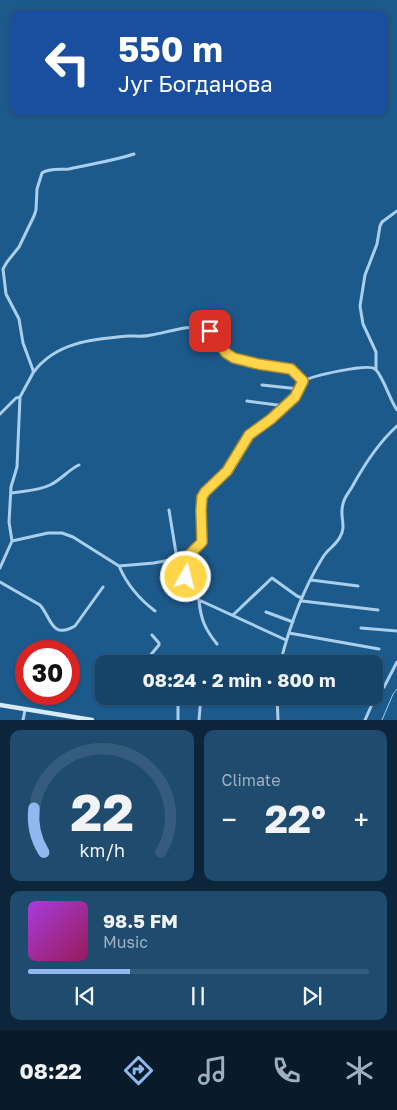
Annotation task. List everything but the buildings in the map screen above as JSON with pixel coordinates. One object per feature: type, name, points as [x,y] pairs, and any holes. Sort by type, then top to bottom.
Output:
[{"type":"main road","points":[[0,706],[92,720]]},
{"type":"street","points":[[33,373],[19,319],[6,294],[2,269],[19,247],[34,216],[37,189],[42,173],[47,170],[69,168],[134,154]]},
{"type":"street","points":[[397,211],[382,222],[380,226],[377,244],[365,275],[360,306],[363,324],[376,352],[376,370],[391,402],[397,410]]},
{"type":"street","points":[[0,298],[6,294]]},
{"type":"street","points":[[0,568],[12,542],[9,522],[11,493],[17,467],[20,397],[33,373],[47,358],[60,349],[71,344],[93,340],[148,336],[197,326],[210,331],[226,353],[234,358],[291,369],[303,381]]},
{"type":"street","points":[[303,381],[368,366],[376,370]]},
{"type":"street","points":[[119,566],[186,557],[202,542],[201,510],[202,497],[205,492],[227,471],[249,435],[295,397],[303,381]]},
{"type":"street","points":[[262,385],[299,389]]},
{"type":"street","points":[[0,414],[16,398],[20,397]]},
{"type":"street","points":[[247,401],[285,406]]},
{"type":"street","points":[[282,655],[286,640],[311,580],[324,556],[340,538],[344,529],[341,511],[343,502],[358,474],[381,442],[397,426]]},
{"type":"street","points":[[11,493],[37,490],[51,485],[79,465]]},
{"type":"street","points":[[169,510],[177,559]]},
{"type":"street","points":[[12,542],[48,533],[62,533],[73,537],[119,566],[140,600],[155,611]]},
{"type":"street","points":[[186,557],[184,567],[186,577],[191,589],[199,600],[202,622],[206,631],[217,644]]},
{"type":"street","points":[[233,615],[272,578],[302,599],[378,610]]},
{"type":"street","points":[[311,580],[358,586]]},
{"type":"street","points":[[0,582],[40,606],[45,610],[50,624],[62,629],[69,629],[75,626],[103,587]]},
{"type":"street","points":[[199,600],[286,640]]},
{"type":"street","points":[[266,612],[293,622]]},
{"type":"street","points":[[361,628],[397,631]]},
{"type":"street","points":[[289,633],[379,649]]},
{"type":"street","points":[[151,655],[159,645],[152,635]]},
{"type":"street","points":[[383,688],[397,662]]},
{"type":"street","points":[[178,705],[178,720]]},
{"type":"street","points":[[199,720],[200,705]]},
{"type":"street","points":[[277,705],[278,720]]},
{"type":"street","points":[[365,720],[371,705]]},
{"type":"street","points":[[0,706],[0,711]]},
{"type":"street","points":[[23,720],[25,710]]},
{"type":"waterway","points":[[382,720],[397,689]]},
{"type":"route","points":[[186,577],[184,561],[202,542],[203,538],[202,497],[208,488],[225,474],[249,435],[271,419],[295,397],[303,381],[291,369],[234,358],[226,353],[210,331]]}]
